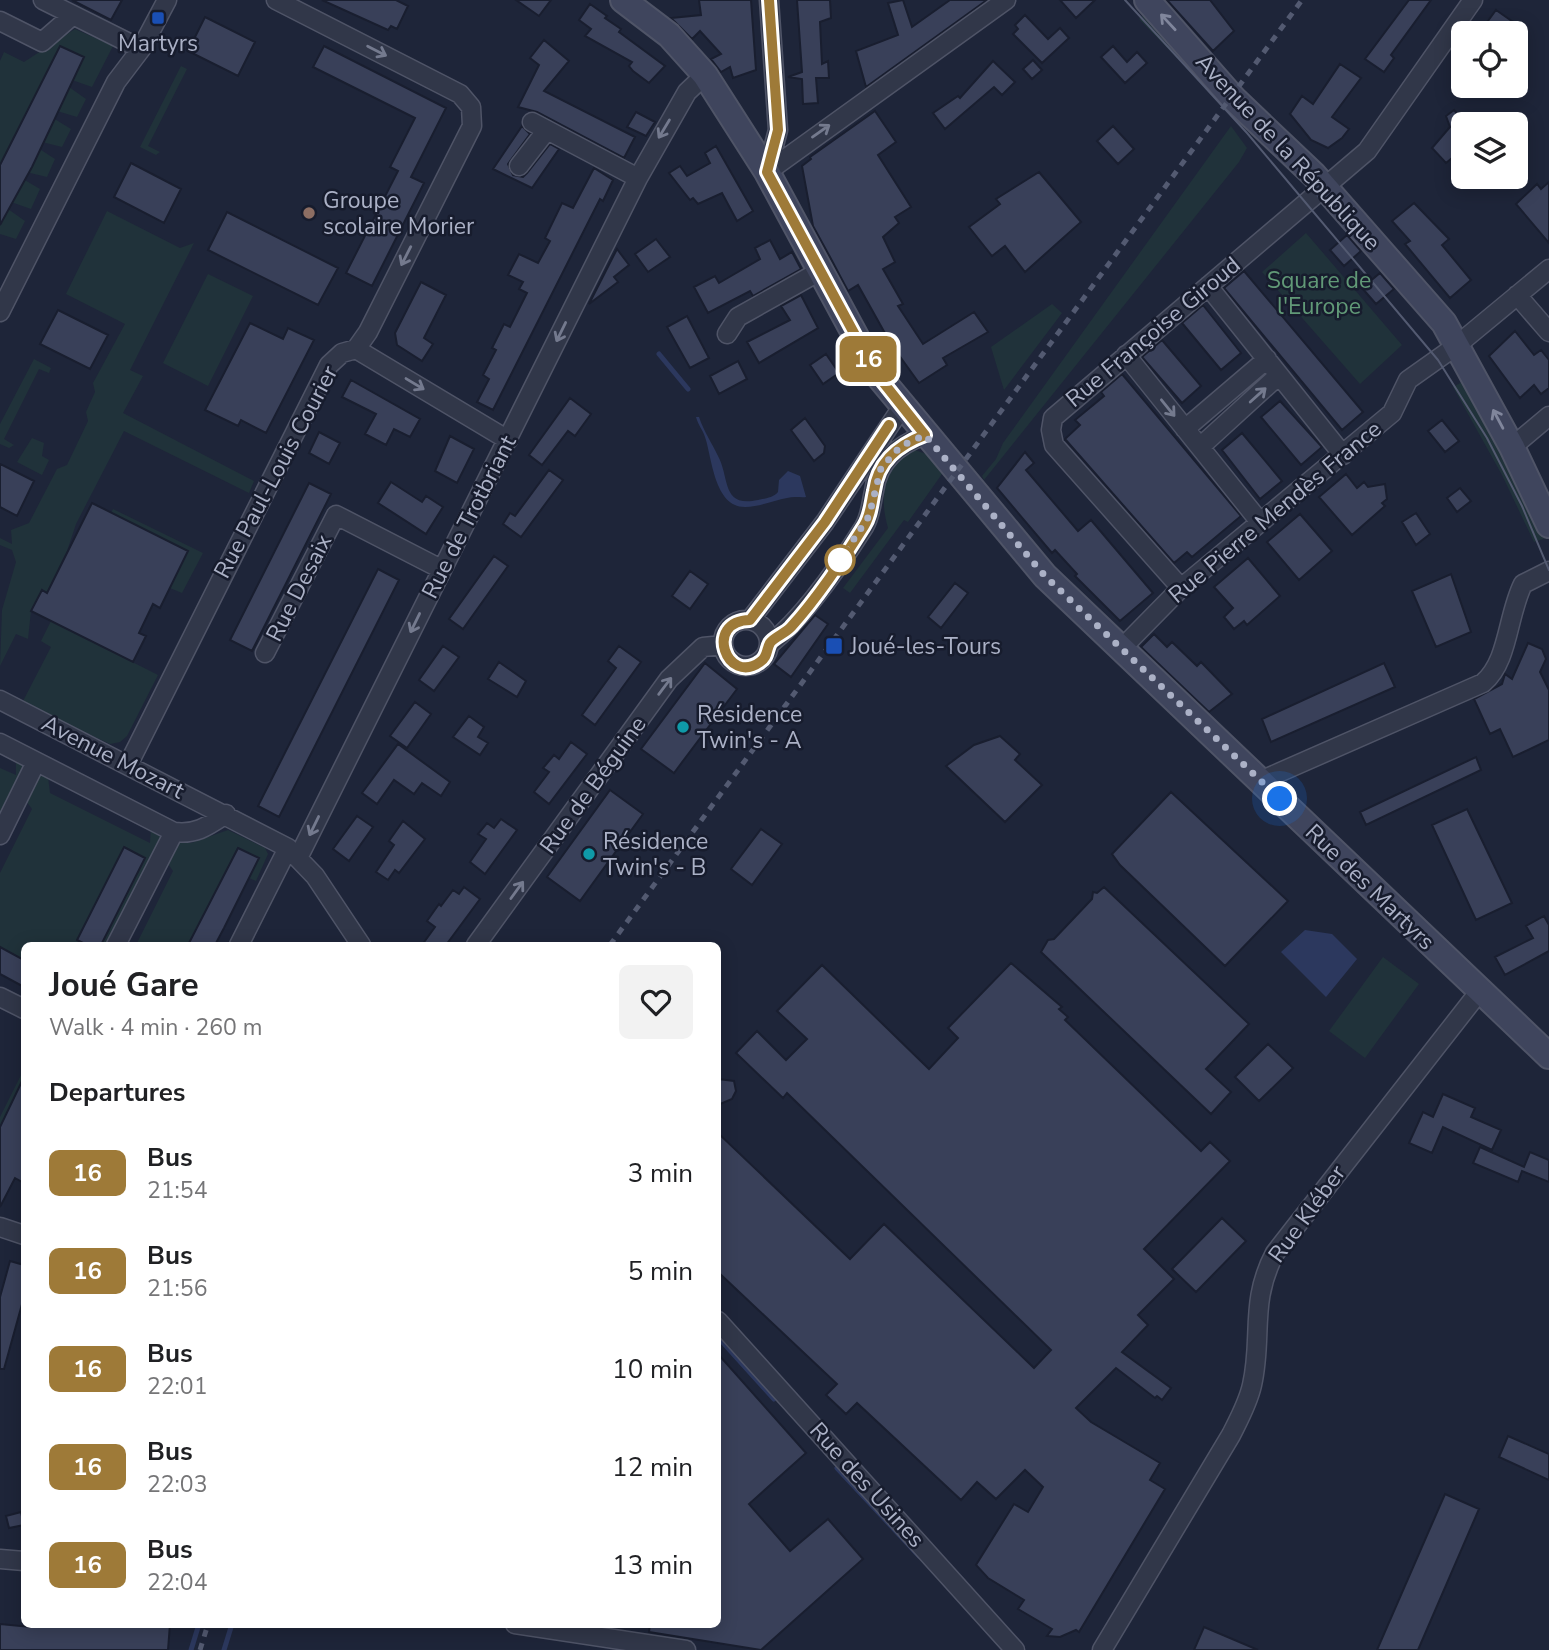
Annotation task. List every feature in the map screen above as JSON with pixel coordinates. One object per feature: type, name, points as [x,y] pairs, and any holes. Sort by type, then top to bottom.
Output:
[{"type":"main road","name":"Rue des Martyrs","points":[[624,0],[669,35],[705,75],[767,172],[875,372],[1045,576],[1549,1056]]},
{"type":"main road","name":"Avenue de la République","points":[[1147,0],[1234,99],[1325,187],[1444,323],[1512,447],[1549,525]]},
{"type":"street","points":[[43,0],[141,49]]},
{"type":"street","points":[[0,312],[116,82],[141,49],[167,0]]},
{"type":"street","points":[[276,0],[467,98],[473,117],[472,126],[368,332],[356,349]]},
{"type":"street","points":[[767,172],[778,130],[769,0]]},
{"type":"street","points":[[767,172],[1006,0]]},
{"type":"street","name":"Rue Françoise Giroud","points":[[1181,588],[1054,445],[1051,430],[1053,418],[1367,151],[1473,0]]},
{"type":"street","points":[[0,21],[42,42],[73,15]]},
{"type":"street","name":"Rue de Trotbriant","points":[[241,942],[294,852],[508,440],[638,177],[687,92],[705,75]]},
{"type":"street","points":[[519,166],[540,126],[638,177]]},
{"type":"street","name":"Rue Pierre Mendès France","points":[[1121,649],[1181,588],[1392,413],[1408,380],[1456,346],[1549,269]]},
{"type":"street","points":[[727,334],[737,317],[820,271]]},
{"type":"street","points":[[1208,286],[1343,455]]},
{"type":"street","points":[[1517,295],[1549,332]]},
{"type":"street","name":"Rue Paul-Louis Courier","points":[[128,765],[278,461],[329,365],[342,354],[356,349],[508,440]]},
{"type":"street","points":[[1126,355],[1260,522]]},
{"type":"street","points":[[1185,429],[1267,359]]},
{"type":"street","points":[[1200,447],[1279,376]]},
{"type":"street","name":"Rue de Béguine","points":[[478,942],[669,680],[702,647],[723,645],[731,626],[750,620],[825,522],[902,407]]},
{"type":"street","points":[[1512,447],[1549,416]]},
{"type":"street","points":[[723,645],[729,659],[747,667],[764,659],[770,643],[790,628],[863,527],[872,508],[876,479],[890,455],[925,435]]},
{"type":"street","name":"Rue Desaix","points":[[265,653],[337,515],[441,569]]},
{"type":"street","points":[[1260,781],[1483,683],[1496,672],[1511,615],[1523,584],[1549,571]]},
{"type":"street","points":[[750,620],[762,626],[770,643]]},
{"type":"street","name":"Avenue Mozart","points":[[0,700],[226,814],[294,852],[359,942]]},
{"type":"street","name":"Avenue Mozart","points":[[0,743],[174,832],[189,834],[204,829],[226,814]]},
{"type":"street","points":[[0,835],[36,762]]},
{"type":"street","points":[[118,942],[174,832]]},
{"type":"street","name":"Rue Kléber","points":[[1102,1650],[1231,1435],[1248,1401],[1255,1371],[1258,1298],[1275,1253],[1479,992]]},
{"type":"street","points":[[0,997],[21,1008]]},
{"type":"street","points":[[0,1227],[21,1234]]},
{"type":"street","name":"Rue des Usines","points":[[721,1324],[1015,1650]]},
{"type":"street","points":[[0,1559],[21,1561]]},
{"type":"street","points":[[541,1628],[686,1650]]},
{"type":"green space","points":[[1150,9],[1189,50],[1179,60],[1139,19]]},
{"type":"green space","points":[[75,29],[113,46],[92,87],[72,80],[83,57],[60,46],[0,165],[0,61],[4,52],[24,62]]},
{"type":"green space","points":[[181,66],[187,69],[148,146],[160,152],[156,155],[140,147]]},
{"type":"green space","points":[[69,87],[86,99],[77,117],[57,111]]},
{"type":"green space","points":[[53,118],[71,129],[62,147],[42,142]]},
{"type":"green space","points":[[1231,126],[1247,148],[1239,162],[984,480],[982,476],[996,459],[1003,443]]},
{"type":"green space","points":[[38,148],[55,159],[47,177],[26,172]]},
{"type":"green space","points":[[23,179],[40,189],[31,209],[11,202]]},
{"type":"green space","points":[[8,209],[25,221],[16,239],[0,234],[0,225]]},
{"type":"green space","points":[[107,211],[180,248],[194,243],[130,370],[143,376],[123,413],[254,481],[249,493],[124,431],[76,524],[67,551],[47,593],[42,590],[31,611],[28,639],[16,634],[0,666],[2,610],[16,562],[12,550],[0,545],[0,538],[12,544],[11,530],[29,523],[57,469],[67,465],[88,421],[86,412],[95,392],[93,383],[125,324],[66,294]]},
{"type":"green space","name":"Square de l'Europe","points":[[1306,233],[1402,345],[1360,384],[1262,272]]},
{"type":"green space","points":[[208,274],[253,296],[208,386],[163,363]]},
{"type":"green space","points":[[1052,304],[1062,313],[1004,390],[991,347]]},
{"type":"green space","points":[[34,359],[51,368],[49,373],[39,369],[4,439],[14,445],[9,448],[0,444],[0,424]]},
{"type":"green space","points":[[1471,377],[1549,537],[1534,542],[1502,475],[1453,387]]},
{"type":"green space","points":[[32,438],[44,443],[42,456],[49,460],[42,475],[17,462]]},
{"type":"green space","points":[[915,450],[929,455],[942,474],[908,522],[904,520],[850,593],[843,588],[888,528],[884,496],[888,478],[906,451]]},
{"type":"green space","points":[[113,509],[203,553],[182,593],[170,588],[188,551],[111,513]]},
{"type":"green space","points":[[51,621],[158,675],[127,736],[120,742],[110,744],[22,703],[51,647],[41,641]]},
{"type":"green space","points":[[16,760],[26,765],[0,826],[0,768],[16,775]]},
{"type":"green space","points":[[42,773],[48,777],[50,793],[150,843],[151,828],[162,836],[163,840],[112,942],[21,942],[21,958],[0,948],[0,873],[32,809],[24,798]]},
{"type":"green space","points":[[228,830],[265,848],[268,854],[256,881],[249,878],[237,848],[190,942],[138,942],[173,871],[164,858],[176,841],[191,843]]},
{"type":"green space","points":[[1383,957],[1419,984],[1365,1058],[1329,1031]]},
{"type":"green space","points":[[21,1075],[21,1086],[0,1129],[0,1117]]},
{"type":"water","points":[[696,417],[699,417],[718,456],[732,495],[738,500],[769,498],[778,492],[779,480],[788,471],[800,476],[806,497],[790,497],[751,507],[735,505],[727,499],[716,480],[705,437]]},
{"type":"water","points":[[1305,930],[1332,934],[1357,959],[1326,997],[1281,952]]},
{"type":"building","points":[[72,0],[122,0],[111,20]]},
{"type":"building","points":[[322,0],[396,0],[408,6],[397,29],[391,26],[388,30]]},
{"type":"building","points":[[516,0],[551,0],[539,16]]},
{"type":"building","points":[[699,0],[751,0],[756,70],[733,78],[730,67],[721,72],[711,59],[721,54],[700,31],[692,39],[671,18],[701,15]]},
{"type":"building","points":[[797,0],[830,0],[831,18],[820,22],[822,64],[828,61],[829,78],[816,78],[818,103],[803,104],[802,79],[788,77],[802,72]]},
{"type":"building","points":[[903,0],[912,27],[950,0],[987,0],[866,87],[856,51],[898,35],[888,3]]},
{"type":"building","points":[[1060,0],[1095,0],[1076,18]]},
{"type":"building","points":[[1167,0],[1210,0],[1234,31],[1213,51]]},
{"type":"building","points":[[1409,0],[1431,0],[1391,55],[1394,58],[1384,72],[1365,59]]},
{"type":"building","points":[[590,4],[621,29],[619,32],[665,66],[649,83],[633,71],[629,66],[632,62],[585,36],[591,29],[579,20]]},
{"type":"building","points":[[1496,10],[1512,21],[1488,21]]},
{"type":"building","points":[[1025,15],[1048,39],[1060,28],[1069,38],[1042,63],[1013,34],[1018,29],[1015,25]]},
{"type":"building","points":[[205,17],[255,42],[238,76],[188,51]]},
{"type":"building","points":[[544,40],[569,61],[544,91],[635,137],[624,158],[537,112],[518,107],[539,65],[530,58]]},
{"type":"building","points":[[60,46],[84,57],[32,167],[0,225],[0,165]]},
{"type":"building","points":[[324,46],[446,108],[411,177],[424,183],[372,286],[346,273],[398,171],[390,167],[415,118],[313,67]]},
{"type":"building","points":[[1113,46],[1127,62],[1137,52],[1147,63],[1125,83],[1101,57]]},
{"type":"building","points":[[1033,60],[1042,70],[1032,79],[1023,69]]},
{"type":"building","points":[[993,61],[1015,82],[1002,95],[994,87],[945,129],[933,113],[958,96],[960,98]]},
{"type":"building","points":[[1340,64],[1361,78],[1332,117],[1349,129],[1328,148],[1311,140],[1290,114],[1302,96],[1313,104]]},
{"type":"building","points":[[875,111],[896,142],[878,155],[911,207],[895,217],[899,223],[883,237],[895,262],[883,269],[903,304],[898,306],[923,344],[974,312],[988,332],[943,358],[947,365],[919,383],[891,344],[858,285],[848,291],[813,226],[802,166],[810,157]]},
{"type":"building","points":[[636,112],[655,122],[646,136],[627,127]]},
{"type":"building","points":[[1451,112],[1451,159],[1446,163],[1432,148],[1450,127],[1446,116]]},
{"type":"building","points":[[522,126],[530,134],[508,164],[513,175],[523,177],[550,144],[559,149],[532,188],[493,169]]},
{"type":"building","points":[[1113,126],[1134,149],[1118,164],[1097,141]]},
{"type":"building","points":[[716,146],[753,211],[737,221],[722,193],[698,204],[693,198],[690,200],[669,173],[680,166],[687,176],[710,163],[705,153]]},
{"type":"building","points":[[131,163],[181,189],[164,223],[114,197]]},
{"type":"building","points":[[594,168],[613,180],[603,201],[600,199],[493,410],[477,402],[489,379],[483,375],[496,350],[492,348],[504,324],[510,327],[527,293],[519,289],[523,282],[508,275],[519,254],[538,263],[550,241],[545,238],[562,203],[573,208]]},
{"type":"building","points":[[1039,172],[1081,222],[1025,272],[1005,246],[992,256],[969,227],[1000,204],[996,199]]},
{"type":"building","points":[[1549,182],[1549,243],[1516,204],[1537,184],[1541,189]]},
{"type":"building","points":[[1414,203],[1449,239],[1442,245],[1471,280],[1450,298],[1405,244],[1410,241],[1392,221]]},
{"type":"building","points":[[227,212],[338,268],[318,305],[208,250]]},
{"type":"building","points":[[1347,235],[1361,251],[1344,266],[1330,250]]},
{"type":"building","points":[[656,239],[670,257],[648,272],[635,254]]},
{"type":"building","points":[[770,240],[780,259],[792,252],[801,269],[753,296],[750,291],[708,313],[694,287],[715,276],[719,283],[760,259],[755,248]]},
{"type":"building","points":[[617,249],[629,265],[614,277],[618,282],[589,304]]},
{"type":"building","points":[[1244,271],[1363,412],[1342,430],[1224,288]]},
{"type":"building","points":[[1380,273],[1394,289],[1376,304],[1362,288]]},
{"type":"building","points":[[421,282],[446,295],[424,338],[433,344],[422,361],[397,345],[395,333]]},
{"type":"building","points":[[801,295],[818,328],[759,363],[747,342],[790,320],[781,306]]},
{"type":"building","points":[[1203,305],[1241,353],[1221,370],[1182,323]]},
{"type":"building","points":[[58,310],[108,335],[90,369],[40,344]]},
{"type":"building","points":[[687,316],[709,358],[690,368],[667,327]]},
{"type":"building","points":[[250,323],[283,339],[288,328],[314,340],[266,433],[241,420],[238,426],[205,410]]},
{"type":"building","points":[[1515,331],[1534,355],[1541,350],[1549,360],[1549,388],[1541,394],[1534,385],[1520,398],[1489,356]]},
{"type":"building","points":[[1162,340],[1201,386],[1182,403],[1142,357]]},
{"type":"building","points":[[826,354],[839,373],[823,384],[810,365]]},
{"type":"building","points":[[738,361],[747,379],[719,394],[710,376]]},
{"type":"building","points":[[1122,374],[1241,516],[1192,557],[1187,552],[1174,563],[1065,439],[1080,425],[1075,420],[1104,396],[1101,392]]},
{"type":"building","points":[[351,380],[420,419],[410,437],[394,429],[386,445],[365,434],[376,414],[342,397]]},
{"type":"building","points":[[570,398],[591,414],[575,436],[568,431],[542,465],[529,455]]},
{"type":"building","points":[[1280,401],[1322,447],[1301,465],[1261,417]]},
{"type":"building","points":[[805,418],[825,446],[824,453],[814,461],[791,430]]},
{"type":"building","points":[[1442,420],[1459,441],[1445,452],[1428,431]]},
{"type":"building","points":[[319,432],[340,443],[329,464],[309,453]]},
{"type":"building","points":[[1242,433],[1282,481],[1260,499],[1222,450]]},
{"type":"building","points":[[450,436],[474,449],[457,483],[435,471]]},
{"type":"building","points":[[1025,452],[1034,463],[1026,470],[1078,531],[1091,520],[1153,593],[1120,621],[1075,576],[1077,574],[1055,550],[1052,553],[997,488]]},
{"type":"building","points":[[0,464],[34,481],[17,516],[0,507]]},
{"type":"building","points":[[549,470],[563,480],[521,537],[503,524],[510,513],[515,516]]},
{"type":"building","points":[[1346,474],[1357,488],[1364,482],[1368,487],[1385,484],[1387,499],[1382,503],[1385,506],[1352,535],[1319,497]]},
{"type":"building","points":[[391,482],[422,502],[426,496],[443,507],[426,534],[378,503]]},
{"type":"building","points":[[309,483],[331,494],[252,651],[230,640]]},
{"type":"building","points":[[1460,488],[1471,501],[1457,512],[1447,498]]},
{"type":"building","points":[[92,503],[188,551],[160,608],[153,604],[139,633],[146,636],[133,662],[31,611],[42,590],[47,593]]},
{"type":"building","points":[[1416,513],[1430,534],[1416,545],[1402,522]]},
{"type":"building","points":[[1300,514],[1332,551],[1299,580],[1267,542]]},
{"type":"building","points":[[494,556],[508,566],[463,629],[449,619]]},
{"type":"building","points":[[1248,558],[1280,596],[1247,625],[1244,621],[1234,629],[1224,617],[1233,608],[1214,587]]},
{"type":"building","points":[[378,569],[399,580],[279,817],[258,806]]},
{"type":"building","points":[[690,571],[708,584],[690,609],[672,596]]},
{"type":"building","points":[[1451,574],[1471,632],[1436,647],[1412,591]]},
{"type":"building","points":[[955,583],[968,593],[941,628],[928,617]]},
{"type":"building","name":"Joué-les-Tours","points":[[815,615],[828,624],[791,677],[774,664]]},
{"type":"building","points":[[1154,634],[1167,647],[1172,642],[1197,666],[1201,662],[1232,694],[1209,712],[1141,647]]},
{"type":"building","points":[[1528,643],[1542,649],[1546,659],[1540,672],[1549,690],[1549,740],[1513,757],[1500,729],[1490,734],[1474,699],[1502,684],[1505,674],[1512,679]]},
{"type":"building","points":[[443,646],[459,657],[434,691],[419,680]]},
{"type":"building","points":[[619,646],[641,662],[595,725],[582,715],[616,668],[608,661]]},
{"type":"building","points":[[499,662],[526,681],[517,697],[488,679]]},
{"type":"building","name":"Résidence Twin's - A","points":[[705,663],[737,689],[674,773],[641,749]]},
{"type":"building","points":[[1384,663],[1395,687],[1271,742],[1262,719]]},
{"type":"building","points":[[415,702],[431,714],[407,748],[390,736]]},
{"type":"building","points":[[469,716],[484,727],[478,737],[488,743],[480,755],[453,737]]},
{"type":"building","points":[[1000,736],[1020,754],[1015,760],[1042,785],[1005,822],[946,766],[974,745]]},
{"type":"building","points":[[571,742],[587,754],[549,804],[534,792],[549,772],[543,768],[554,755],[559,759]]},
{"type":"building","points":[[398,744],[450,782],[441,796],[422,783],[414,794],[394,780],[377,804],[362,793]]},
{"type":"building","points":[[1476,757],[1481,770],[1366,825],[1360,812]]},
{"type":"building","name":"Résidence Twin's - B","points":[[610,790],[643,814],[580,901],[547,877]]},
{"type":"building","points":[[1171,792],[1288,901],[1225,966],[1120,865],[1112,854]]},
{"type":"building","points":[[1467,809],[1512,903],[1476,920],[1432,825]]},
{"type":"building","points":[[357,816],[373,827],[349,861],[333,849]]},
{"type":"building","points":[[501,819],[517,830],[485,874],[470,862],[486,839],[478,834],[487,823],[494,828]]},
{"type":"building","points":[[403,821],[425,839],[399,873],[395,870],[388,880],[376,872],[394,845],[389,841]]},
{"type":"building","points":[[761,829],[782,844],[752,885],[731,869]]},
{"type":"building","points":[[124,847],[145,858],[103,942],[77,940]]},
{"type":"building","points":[[238,848],[259,858],[217,942],[190,942]]},
{"type":"building","points":[[464,887],[480,899],[448,942],[424,942],[435,927],[427,921],[439,904],[441,906],[453,890],[459,894]]},
{"type":"building","points":[[1104,887],[1249,1024],[1206,1069],[1231,1092],[1211,1114],[1041,952],[1048,940],[1054,939],[1092,899],[1093,892],[1097,893]]},
{"type":"building","points":[[1544,916],[1549,925],[1549,951],[1505,975],[1495,957],[1533,938],[1526,926]]},
{"type":"building","points":[[0,947],[21,958],[21,985],[0,974]]},
{"type":"building","points":[[1011,963],[1062,1007],[1059,1009],[1068,1017],[1065,1020],[1201,1151],[1210,1142],[1230,1161],[1144,1249],[1174,1279],[1138,1315],[1148,1325],[1122,1352],[1171,1388],[1162,1400],[1157,1396],[1155,1398],[1116,1368],[1076,1408],[1091,1422],[1160,1463],[1150,1480],[1165,1489],[1079,1632],[1076,1630],[1060,1637],[1047,1636],[1052,1629],[1018,1609],[1024,1600],[988,1578],[976,1565],[1014,1504],[1028,1512],[1043,1487],[1025,1470],[996,1499],[977,1482],[961,1500],[857,1403],[846,1414],[826,1395],[837,1384],[721,1275],[721,1136],[850,1259],[884,1224],[1034,1368],[1051,1350],[787,1093],[783,1098],[736,1053],[757,1031],[786,1060],[807,1039],[777,1011],[822,965],[929,1069],[958,1038],[948,1028]]},
{"type":"building","points":[[1268,1044],[1293,1068],[1259,1101],[1235,1077]]},
{"type":"building","points":[[721,1079],[734,1081],[736,1091],[732,1099],[721,1104]]},
{"type":"building","points":[[21,1083],[21,1181],[15,1178],[0,1207],[0,1127]]},
{"type":"building","points":[[1443,1094],[1475,1108],[1471,1117],[1501,1130],[1492,1150],[1443,1127],[1432,1153],[1409,1143],[1423,1112],[1433,1117]]},
{"type":"building","points":[[1480,1147],[1524,1167],[1530,1152],[1549,1160],[1549,1182],[1522,1171],[1518,1182],[1473,1163]]},
{"type":"building","points":[[1222,1218],[1246,1241],[1196,1292],[1172,1269]]},
{"type":"building","points":[[10,1261],[21,1264],[21,1308],[4,1369],[0,1369],[0,1297]]},
{"type":"building","points":[[721,1357],[806,1453],[749,1504],[790,1551],[828,1519],[863,1559],[761,1650],[649,1632],[650,1628],[721,1628]]},
{"type":"building","points":[[1508,1436],[1549,1454],[1549,1480],[1499,1457]]},
{"type":"building","points":[[1445,1494],[1479,1509],[1418,1650],[1377,1650]]},
{"type":"building","points":[[21,1512],[21,1526],[9,1528],[6,1516]]},
{"type":"building","points":[[0,1624],[21,1628],[170,1628],[168,1650],[0,1650]]},
{"type":"building","points":[[1204,1627],[1258,1650],[1194,1650]]},
{"type":"waterway","points":[[659,354],[688,389]]},
{"type":"waterway","points":[[721,1340],[774,1399]]},
{"type":"waterway","points":[[837,1468],[919,1556]]},
{"type":"waterway","points":[[191,1650],[198,1628]]},
{"type":"waterway","points":[[224,1650],[231,1628]]},
{"type":"tram line","points":[[1125,0],[1247,133],[1438,360],[1487,438],[1522,506],[1549,570]]},
{"type":"railway","points":[[612,942],[1302,0]]},
{"type":"railway","points":[[200,1650],[207,1628]]},
{"type":"bus line","name":"16","points":[[769,0],[778,130],[767,172],[875,372],[925,435],[913,439],[890,455],[876,479],[872,508],[863,527],[790,628],[770,643],[764,659],[758,664],[747,667],[736,664],[725,653],[723,645],[726,632],[736,622],[750,620],[825,522],[889,425]]},
{"type":"place","name":"Martyrs","points":[[158,18]]},
{"type":"place","name":"Groupe scolaire Morier","points":[[309,213]]},
{"type":"place","name":"Joué-les-Tours","points":[[834,646]]},
{"type":"place","name":"Résidence Twin's - A","points":[[683,727]]},
{"type":"place","name":"Résidence Twin's - B","points":[[589,854]]},
{"type":"route","points":[[840,560],[869,516],[876,479],[881,468],[901,446],[925,435],[1045,576],[1280,799]]}]
